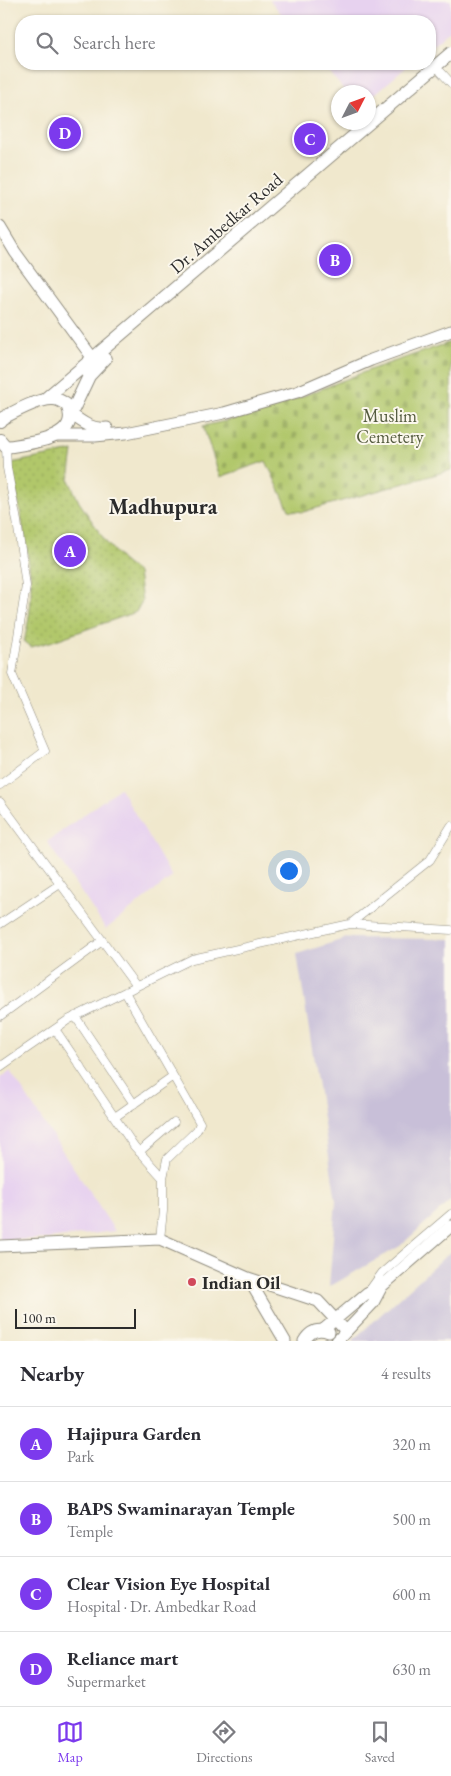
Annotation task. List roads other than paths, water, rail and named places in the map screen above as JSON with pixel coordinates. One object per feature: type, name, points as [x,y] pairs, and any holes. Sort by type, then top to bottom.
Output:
[{"type":"main road","name":"Dr. Ambedkar Road","points":[[436,66],[451,53]]},
{"type":"main road","name":"Dr. Ambedkar Road","points":[[0,420],[45,399],[96,362],[446,68]]},
{"type":"main road","name":"Dr. Ambedkar Road","points":[[58,436],[70,423],[71,414],[96,362],[431,70]]},
{"type":"main road","points":[[0,227],[15,252],[96,362]]},
{"type":"main road","points":[[45,399],[55,399],[67,405],[71,414],[81,422],[97,430],[131,426],[222,408],[295,386],[369,354],[451,325]]},
{"type":"main road","points":[[2,445],[58,436],[126,433],[224,413],[296,392],[371,360],[451,331]]},
{"type":"main road","points":[[304,1341],[312,1332],[323,1330],[367,1293],[382,1286],[451,1226]]},
{"type":"main road","points":[[0,1246],[160,1239],[248,1278],[318,1301],[346,1331]]},
{"type":"main road","points":[[248,1278],[285,1341]]},
{"type":"main road","points":[[323,1330],[334,1336],[337,1341],[374,1303],[382,1286]]},
{"type":"street","points":[[446,68],[451,82]]},
{"type":"street","points":[[0,785],[44,752],[12,674],[26,586],[17,521],[2,445]]},
{"type":"street","points":[[0,802],[136,986]]},
{"type":"street","points":[[350,924],[430,860],[451,826]]},
{"type":"street","points":[[0,924],[60,884]]},
{"type":"street","points":[[0,1068],[75,1016],[192,959],[350,924],[451,930]]},
{"type":"street","points":[[0,1004],[3,1014],[102,941]]},
{"type":"street","points":[[125,992],[200,1123],[197,1130],[167,1159],[163,1178],[163,1211],[160,1239]]},
{"type":"street","points":[[75,1016],[134,1104]]},
{"type":"street","points":[[55,1029],[139,1152],[163,1178]]},
{"type":"street","points":[[115,1117],[173,1076]]},
{"type":"street","points":[[139,1152],[174,1122]]},
{"type":"street","points":[[367,1293],[382,1273],[451,1214]]},
{"type":"place","name":"Reliance mart","points":[[65,133]]},
{"type":"place","name":"Clear Vision Eye Hospital","points":[[310,139]]},
{"type":"place","name":"BAPS Swaminarayan Temple","points":[[335,260]]},
{"type":"place","name":"Hajipura Garden","points":[[70,551]]},
{"type":"place","name":"Indian Oil","points":[[192,1282]]},
{"type":"district","name":"Madhupura","points":[[163,506]]},
{"type":"park label","name":"Muslim Cemetery","points":[[390,425]]}]
